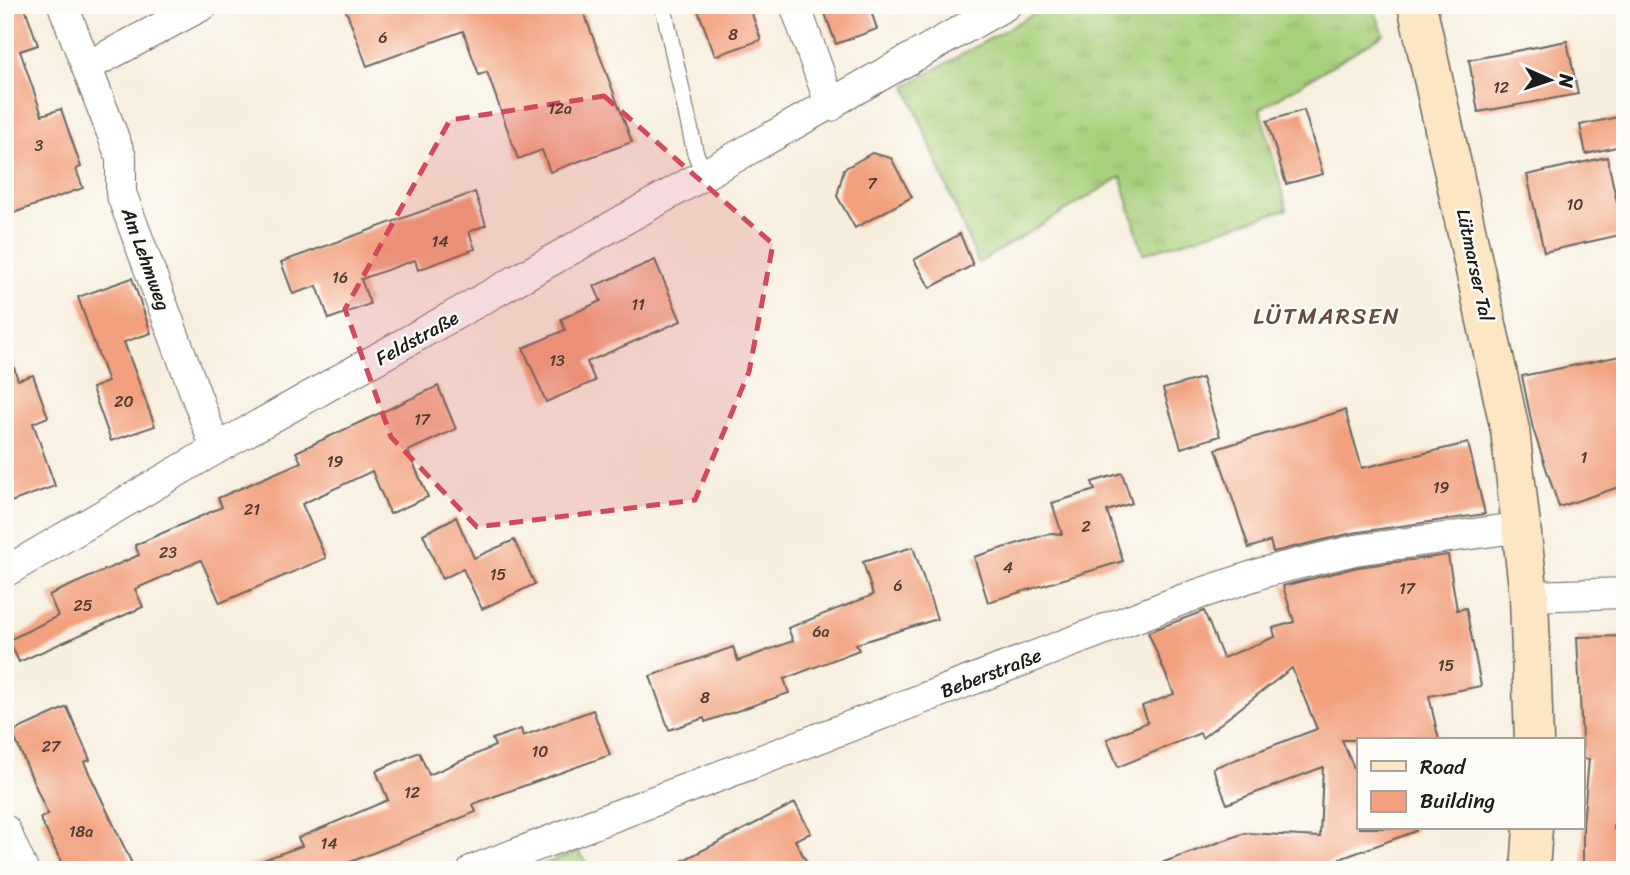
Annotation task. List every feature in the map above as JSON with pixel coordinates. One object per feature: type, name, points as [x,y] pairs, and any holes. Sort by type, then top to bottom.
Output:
[{"type":"main road","name":"Lütmarser Tal","points":[[1416,7],[1510,430],[1529,596]]},
{"type":"main road","points":[[1529,596],[1534,738]]},
{"type":"main road","points":[[1531,870],[1533,830]]},
{"type":"street","name":"Am Lehmweg","points":[[63,5],[121,157],[121,193],[215,449]]},
{"type":"street","points":[[88,66],[203,5]]},
{"type":"street","points":[[795,5],[831,106]]},
{"type":"street","name":"Feldstraße","points":[[5,572],[215,449],[831,106],[1006,5]]},
{"type":"street","name":"Beberstraße","points":[[473,870],[1184,599],[1265,572],[1355,550],[1523,527]]},
{"type":"street","points":[[1529,596],[1625,593]]},
{"type":"street","points":[[5,830],[23,870]]},
{"type":"lane","points":[[663,5],[695,152],[705,176]]},
{"type":"highlighted area","points":[[604,96],[773,244],[749,372],[695,500],[477,527],[391,437],[345,309],[450,120]]},
{"type":"green space","points":[[1049,5],[1372,5],[1384,34],[1260,109],[1287,209],[1143,254],[1121,177],[978,263],[906,86]]},
{"type":"green space","points":[[579,851],[591,870],[528,870]]},
{"type":"building","points":[[5,5],[24,5],[38,45],[20,51],[42,115],[61,109],[81,167],[76,169],[83,188],[5,216]]},
{"type":"building","points":[[344,5],[581,5],[632,142],[550,172],[542,150],[518,159],[487,72],[479,75],[463,31],[367,66]]},
{"type":"building","points":[[696,5],[749,5],[761,40],[715,56]]},
{"type":"building","points":[[822,5],[869,5],[877,29],[836,44]]},
{"type":"building","points":[[1567,41],[1578,94],[1478,112],[1469,60]]},
{"type":"building","points":[[1304,110],[1323,174],[1286,184],[1267,121]]},
{"type":"building","points":[[1618,117],[1625,145],[1586,154],[1580,125]]},
{"type":"building","points":[[872,153],[891,158],[912,197],[855,228],[837,196],[844,169]]},
{"type":"building","points":[[1607,157],[1624,234],[1544,252],[1527,175]]},
{"type":"building","points":[[475,192],[486,225],[469,232],[475,249],[418,270],[415,260],[361,279],[370,304],[329,319],[317,286],[293,294],[281,262]]},
{"type":"building","points":[[960,234],[973,265],[930,288],[914,260]]},
{"type":"building","points":[[655,260],[681,321],[587,362],[595,381],[546,402],[523,348],[565,330],[561,319],[601,301],[594,286]]},
{"type":"building","points":[[132,278],[151,333],[124,342],[155,426],[111,441],[92,388],[108,382],[78,297]]},
{"type":"building","points":[[10,355],[18,380],[33,375],[48,417],[33,423],[55,486],[5,504],[5,356]]},
{"type":"building","points":[[1625,355],[1625,485],[1559,507],[1533,429],[1522,376]]},
{"type":"building","points":[[1202,378],[1220,436],[1181,448],[1163,389]]},
{"type":"building","points":[[438,386],[456,429],[408,451],[428,497],[390,514],[372,471],[302,504],[326,558],[220,603],[201,560],[135,589],[143,607],[19,662],[9,640],[58,616],[49,595],[139,555],[135,545],[222,507],[218,498],[301,462],[296,452]]},
{"type":"building","points":[[1345,410],[1362,468],[1468,443],[1485,514],[1352,533],[1273,552],[1270,541],[1249,548],[1216,449]]},
{"type":"building","points":[[1122,473],[1132,503],[1107,511],[1123,561],[988,602],[974,557],[1051,533],[1062,534],[1052,503],[1095,490],[1092,482]]},
{"type":"building","points":[[456,517],[474,558],[514,540],[535,584],[482,609],[463,569],[442,579],[423,534]]},
{"type":"building","points":[[913,547],[937,619],[856,644],[859,650],[784,679],[789,693],[705,722],[704,718],[669,730],[650,676],[733,647],[738,661],[793,641],[788,628],[873,595],[863,562]]},
{"type":"building","points":[[1448,555],[1457,610],[1466,608],[1481,686],[1429,696],[1439,738],[1342,740],[1357,775],[1357,830],[1416,831],[1310,870],[1154,870],[1153,866],[1245,833],[1320,837],[1323,767],[1227,804],[1213,768],[1317,729],[1292,668],[1202,738],[1200,733],[1118,767],[1107,739],[1148,722],[1142,706],[1174,694],[1148,632],[1204,611],[1223,658],[1275,637],[1273,628],[1294,622],[1283,586],[1358,567]]},
{"type":"building","points":[[1625,636],[1625,758],[1622,758],[1614,829],[1625,830],[1625,854],[1621,870],[1583,870],[1583,830],[1589,759],[1584,759],[1577,637]]},
{"type":"building","points":[[67,707],[90,760],[84,762],[135,870],[65,870],[40,818],[48,815],[12,732]]},
{"type":"building","points":[[593,710],[610,755],[473,804],[476,812],[330,870],[246,870],[246,866],[302,846],[298,838],[388,800],[376,771],[419,752],[429,775],[495,746],[492,739],[521,729],[523,736]]},
{"type":"building","points":[[795,803],[811,833],[795,840],[811,870],[664,870]]},
{"type":"district","name":"LÜTMARSEN","points":[[1327,316]]}]
